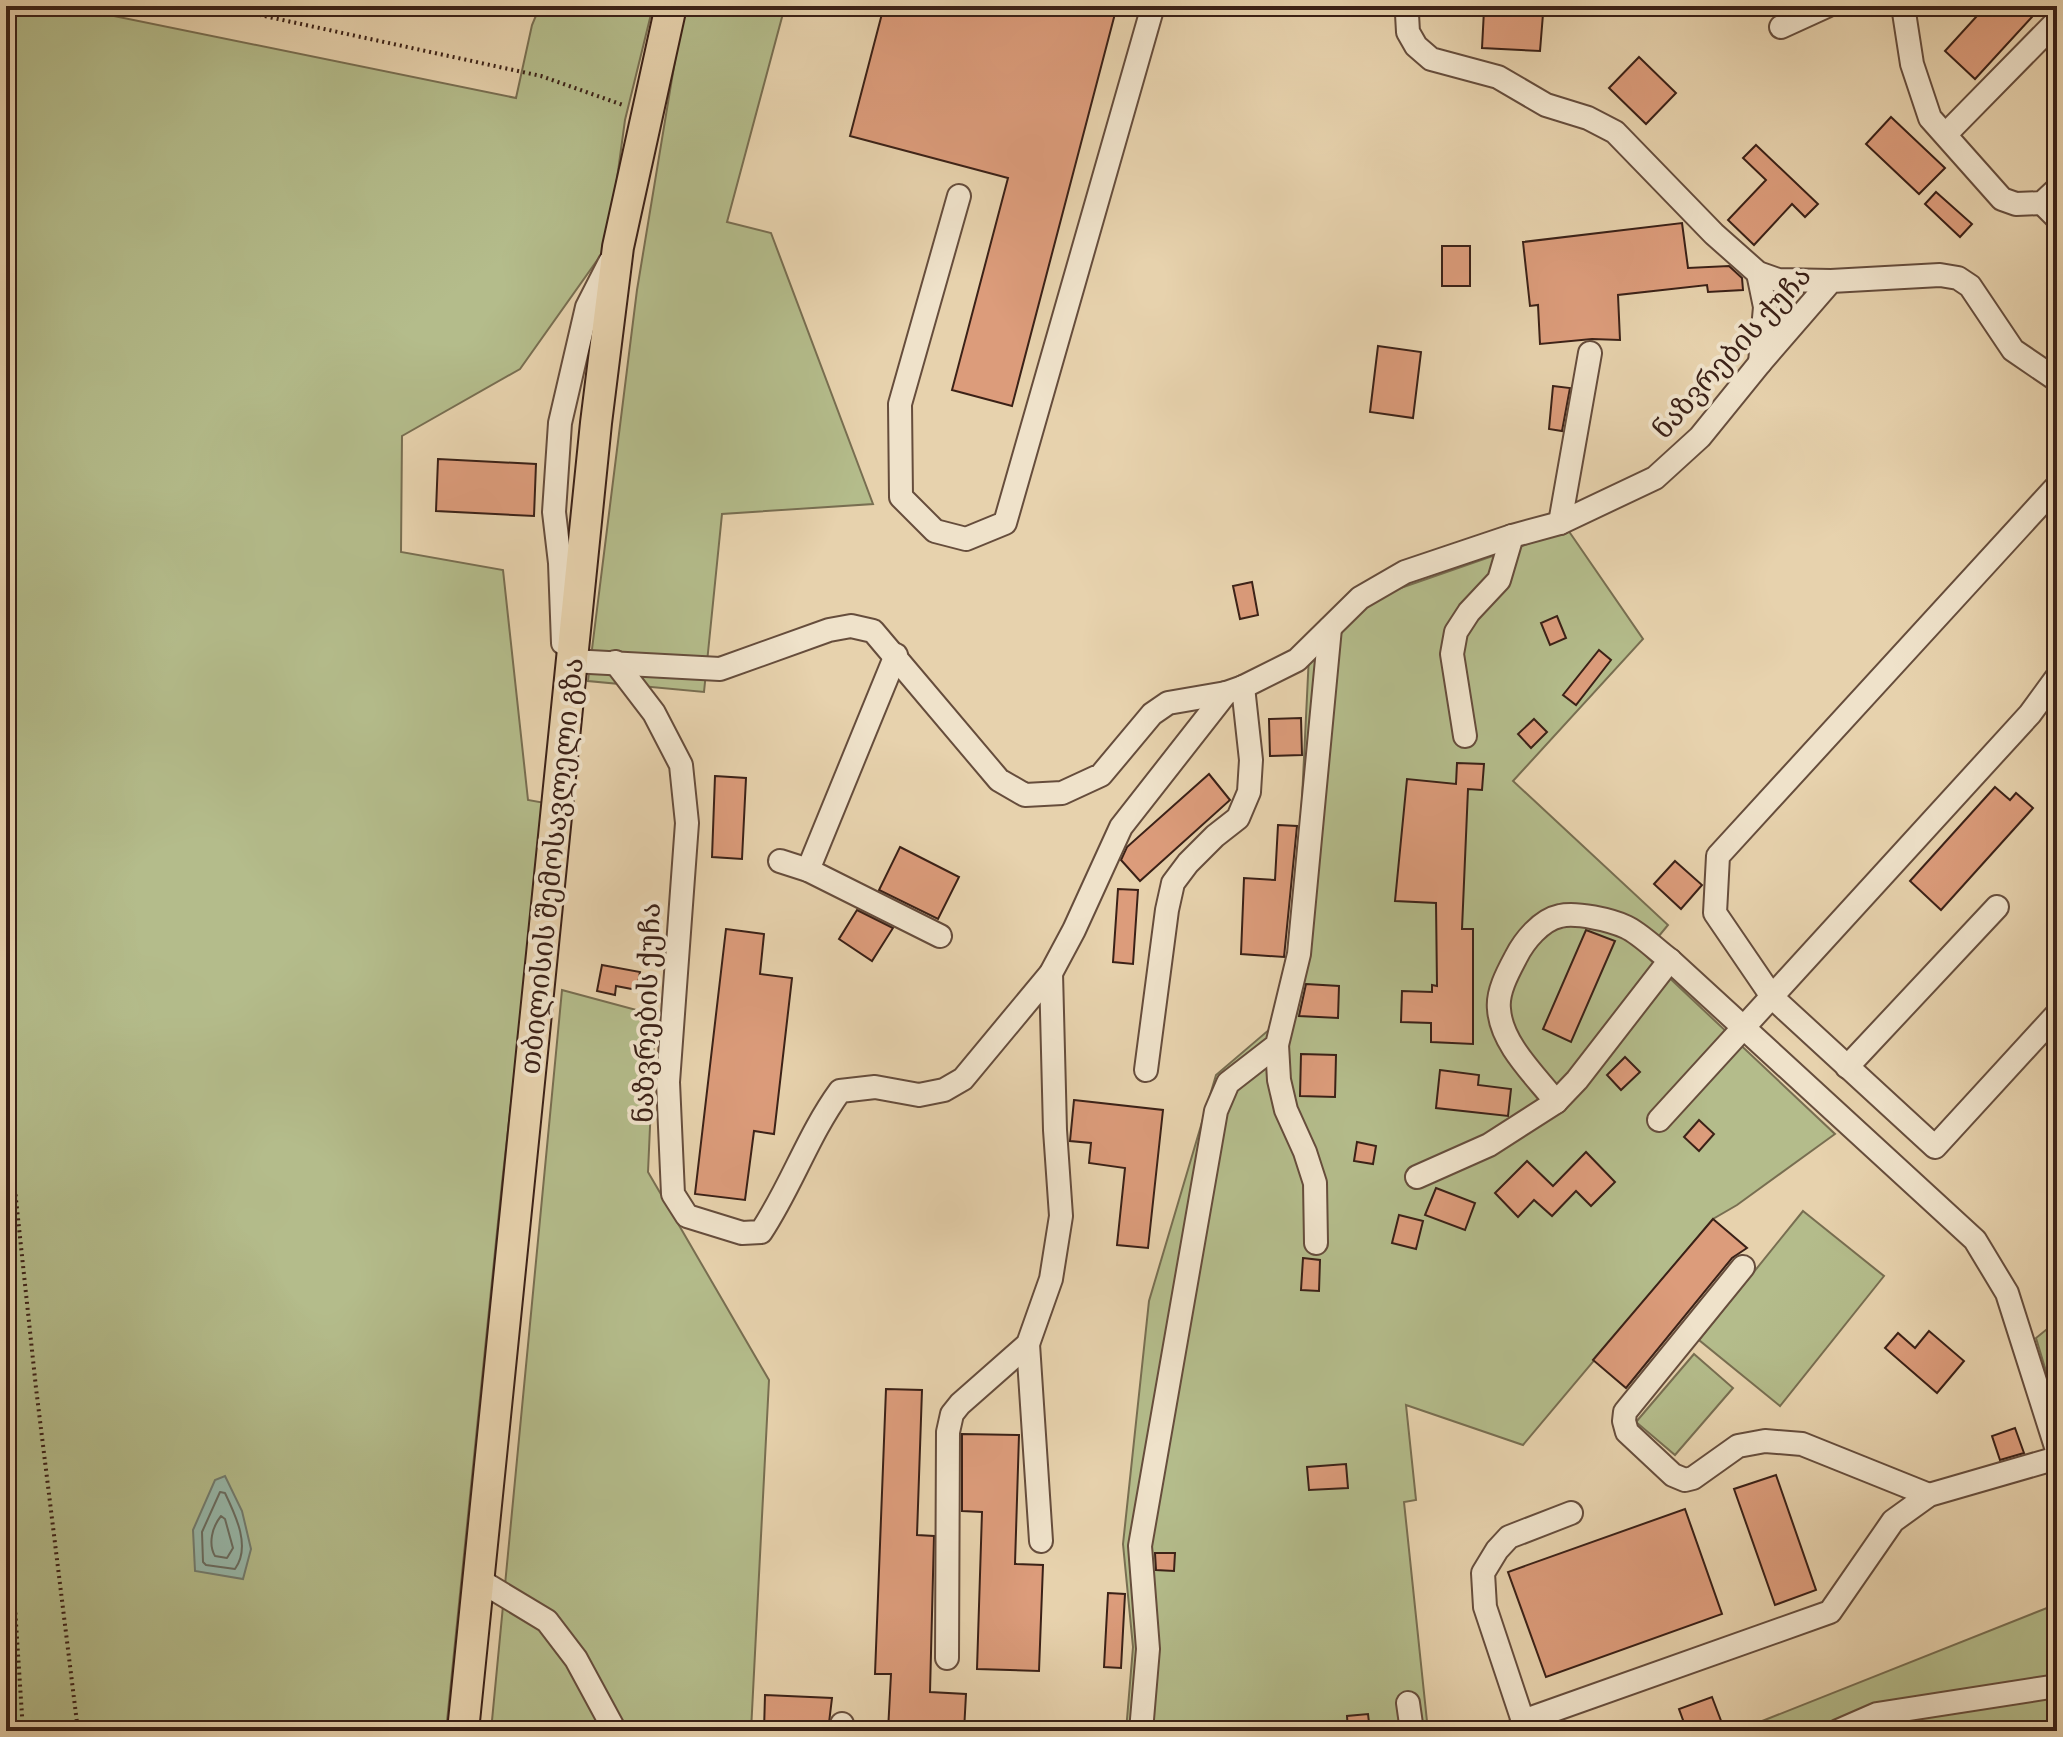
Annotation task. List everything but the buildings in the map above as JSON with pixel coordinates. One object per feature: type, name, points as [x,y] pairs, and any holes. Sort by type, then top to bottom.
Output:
[{"type":"highway","name":"თბილისის შემოსავლელი გზა","points":[[463,1731],[571,661],[618,247],[671,6]]},
{"type":"street","points":[[959,196],[900,404],[901,497],[935,531],[966,539],[1005,523],[1153,6]]},
{"type":"street","points":[[1410,6],[1408,32],[1416,46],[1431,59],[1498,77],[1546,105],[1588,118],[1615,132],[1714,234],[1758,273],[1778,280],[1831,281]]},
{"type":"street","points":[[1781,27],[1827,6]]},
{"type":"street","points":[[1903,6],[1912,64],[1930,118],[2002,199],[2016,204],[2052,203]]},
{"type":"street","points":[[1946,134],[2057,21]]},
{"type":"street","points":[[566,716],[560,563],[554,512],[560,423],[587,307],[618,247]]},
{"type":"street","points":[[1758,273],[1765,307],[1760,363]]},
{"type":"street","name":"ნაზვრების ქუჩა","points":[[571,661],[720,669],[829,630],[851,626],[873,631],[999,780],[1025,795],[1062,793],[1101,775],[1152,714],[1168,703],[1234,690],[1297,660],[1360,598],[1405,572],[1560,523],[1655,478],[1700,437],[1831,281],[1940,275],[1958,278],[1970,286],[2013,350],[2057,380]]},
{"type":"street","points":[[1560,523],[1590,353]]},
{"type":"street","points":[[2057,486],[1718,856],[1715,913],[1773,998],[1935,1147],[2057,1014]]},
{"type":"street","points":[[1465,736],[1452,654],[1456,632],[1469,612],[1499,580],[1512,536]]},
{"type":"street","points":[[1316,1243],[1315,1183],[1286,1110],[1279,1080],[1277,1045],[1299,954],[1330,628]]},
{"type":"street","points":[[808,870],[896,655]]},
{"type":"street","name":"ნაზვრების ქუჩა","points":[[615,662],[654,713],[681,765],[687,823],[668,1082],[673,1194],[687,1216],[742,1233],[761,1232],[825,1111],[840,1091],[875,1087],[919,1095],[944,1090],[963,1079],[1051,973],[1121,827],[1234,690]]},
{"type":"street","points":[[1659,1120],[2030,714],[2057,677]]},
{"type":"street","points":[[1146,1070],[1173,883],[1215,836],[1238,818],[1249,792],[1251,760],[1234,690]]},
{"type":"street","points":[[780,861],[808,870],[940,936]]},
{"type":"street","points":[[1847,1067],[1997,907]]},
{"type":"street","points":[[1556,1102],[1516,1051],[1504,1030],[1498,1008],[1505,978],[1520,950],[1537,929],[1560,916],[1595,917],[1627,927],[1670,960],[1975,1240],[2007,1293],[2057,1450]]},
{"type":"street","points":[[1417,1177],[1489,1145],[1556,1102],[1577,1080],[1670,960]]},
{"type":"street","name":"ნაზვრების ქუჩა","points":[[947,1658],[948,1432],[952,1414],[1028,1344],[1051,1279],[1061,1216],[1055,1130],[1051,973]]},
{"type":"street","points":[[1141,1731],[1148,1649],[1140,1546],[1216,1111],[1228,1083],[1277,1045]]},
{"type":"street","points":[[1743,1267],[1625,1412],[1627,1432],[1673,1475],[1685,1480],[1693,1478],[1738,1446],[1765,1441],[1802,1444],[1929,1495]]},
{"type":"street","points":[[1028,1344],[1041,1541]]},
{"type":"street","points":[[1571,1513],[1509,1537],[1483,1573],[1485,1607],[1520,1726],[1830,1612],[1893,1521],[1929,1495],[2057,1458]]},
{"type":"street","points":[[479,1580],[547,1621],[576,1659],[615,1731]]},
{"type":"street","points":[[1838,1731],[2057,1686]]},
{"type":"street","points":[[1408,1703],[1412,1731]]},
{"type":"path","points":[[218,6],[541,76],[646,113]]},
{"type":"path","points":[[6,1105],[36,1388],[78,1731]]},
{"type":"path","points":[[6,1469],[23,1731]]},
{"type":"green space","points":[[6,6],[65,6],[516,98],[532,25],[540,6],[653,6],[625,120],[608,245],[520,369],[402,436],[401,552],[503,570],[528,800],[545,803],[502,1183],[446,1731],[6,1731]]},
{"type":"green space","points":[[684,6],[785,6],[727,222],[771,233],[873,504],[722,514],[704,692],[588,681],[637,290]]},
{"type":"green space","points":[[1568,530],[1643,639],[1513,781],[1668,925],[1644,954],[1835,1134],[1713,1219],[1523,1445],[1406,1405],[1416,1500],[1404,1502],[1428,1731],[1126,1731],[1133,1647],[1123,1544],[1149,1301],[1216,1075],[1277,1023],[1294,964],[1309,655],[1369,599]]},
{"type":"green space","points":[[562,990],[655,1015],[648,1172],[769,1380],[751,1731],[491,1731]]},
{"type":"green space","points":[[1803,1211],[1884,1276],[1780,1406],[1699,1340]]},
{"type":"green space","points":[[2057,1321],[2057,1408],[2036,1338]]},
{"type":"green space","points":[[1694,1354],[1733,1388],[1675,1455],[1636,1422]]},
{"type":"green space","points":[[2057,1604],[2057,1731],[1737,1731]]},
{"type":"water","points":[[225,1476],[242,1511],[251,1549],[243,1579],[195,1571],[193,1530],[215,1480]]}]
